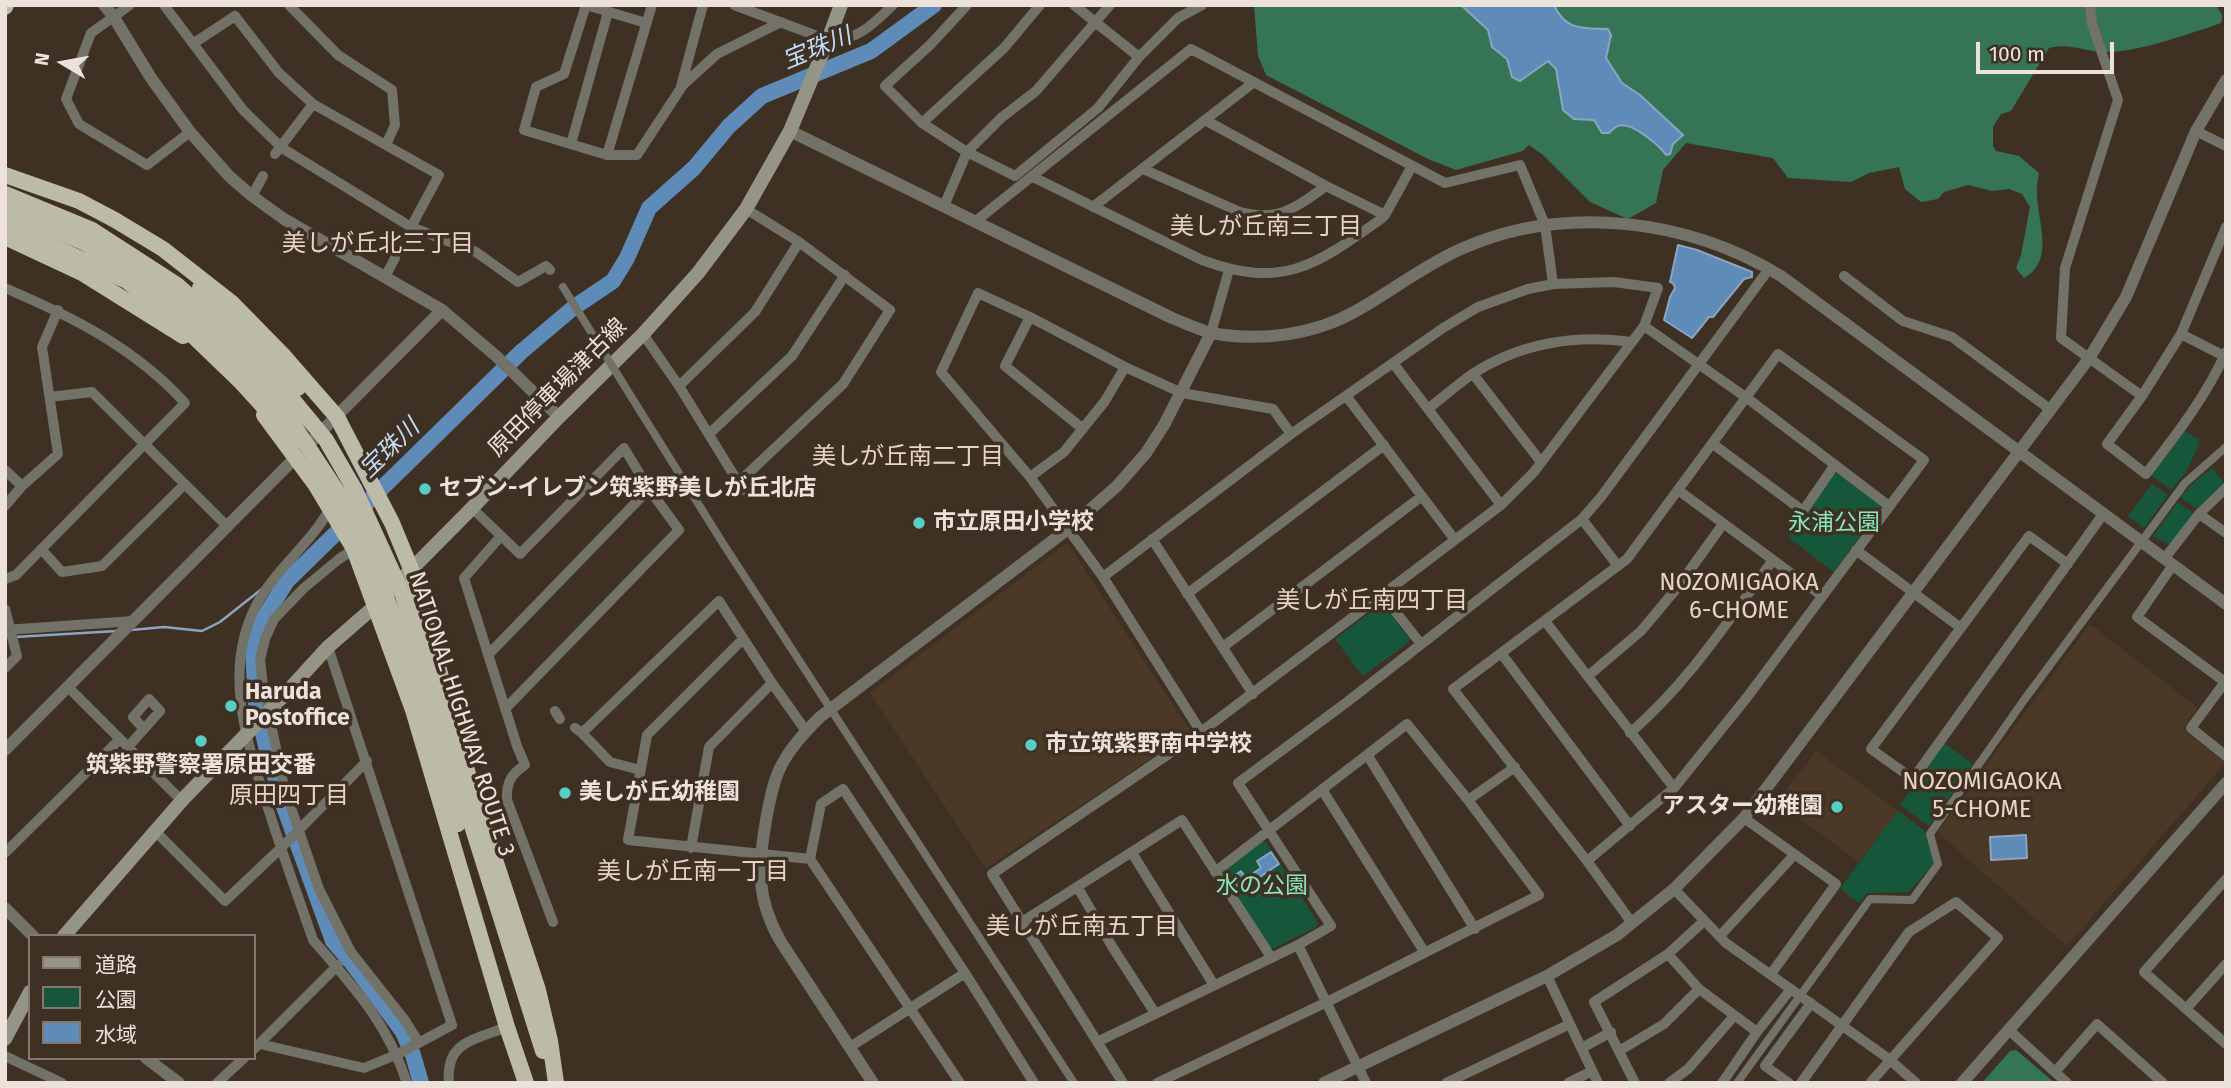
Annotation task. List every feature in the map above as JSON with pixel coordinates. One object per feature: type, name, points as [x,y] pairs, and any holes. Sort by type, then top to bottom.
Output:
[{"type":"highway","points":[[5,175],[79,201],[163,249],[232,303],[274,345],[337,417],[392,523],[411,569],[472,788],[538,990],[550,1041],[554,1083]]},
{"type":"highway","points":[[44,187],[76,209],[156,255],[200,288],[267,349],[318,414],[326,440]]},
{"type":"highway","name":"NATIONAL HIGHWAY ROUTE 3","points":[[5,194],[92,230],[177,285],[256,355],[326,440],[355,491],[403,595],[458,822],[554,1083]]},
{"type":"highway","name":"NATIONAL HIGHWAY ROUTE 3","points":[[5,209],[85,243],[166,295],[235,355],[281,406],[342,499],[374,564],[411,665],[536,1083]]},
{"type":"highway","points":[[5,224],[127,281],[149,296],[187,330],[241,382],[293,440],[320,476],[374,564]]},
{"type":"highway","points":[[5,237],[82,273],[177,330],[229,377],[263,415],[315,484],[351,544],[413,710],[443,808],[458,822],[507,1027],[526,1083]]},
{"type":"main road","name":"原田停車場津古線","points":[[66,934],[182,801],[328,647],[375,606],[472,508],[643,334],[698,272],[746,209],[790,131],[841,5]]},
{"type":"main road","points":[[5,1039],[28,996]]},
{"type":"street","points":[[104,5],[205,152],[252,196],[284,219],[442,310],[496,356],[559,417]]},
{"type":"street","points":[[130,5],[91,33],[66,99],[79,124],[147,165],[190,132]]},
{"type":"street","points":[[164,5],[243,110],[278,151],[411,227],[476,252],[518,282],[546,266],[550,270]]},
{"type":"street","points":[[289,5],[338,55],[392,90],[395,125],[386,145]]},
{"type":"street","points":[[646,23],[586,5],[564,74],[536,87],[524,130],[607,155],[637,155],[680,89],[717,54],[781,22]]},
{"type":"street","points":[[607,155],[652,5]]},
{"type":"street","points":[[680,89],[704,5]]},
{"type":"street","points":[[734,5],[781,22],[826,44],[845,40],[868,28],[893,5]]},
{"type":"street","points":[[967,5],[930,45],[886,86],[922,123],[967,152],[1015,176],[1098,108],[1139,57],[1178,18],[1202,5]]},
{"type":"street","points":[[922,123],[1004,48],[1040,5]]},
{"type":"street","points":[[1074,5],[1139,57]]},
{"type":"street","points":[[944,206],[967,152],[1001,118],[1036,91],[1110,5]]},
{"type":"street","points":[[2090,5],[2092,24],[2118,100],[2065,268],[2061,338],[2142,396]]},
{"type":"street","points":[[571,144],[608,12]]},
{"type":"street","points":[[194,43],[235,16],[279,73],[313,104],[344,124],[439,175],[411,227]]},
{"type":"street","points":[[976,221],[1191,49],[1445,183],[1520,165],[1545,225],[1553,284]]},
{"type":"street","points":[[1324,1083],[1547,976],[1618,935],[1674,889],[1744,818],[2090,357],[2126,297],[2196,131],[2226,80]]},
{"type":"street","points":[[1093,207],[1254,82]]},
{"type":"street","points":[[278,151],[313,104]]},
{"type":"street","points":[[1205,120],[1385,215]]},
{"type":"street","points":[[790,131],[1172,318],[1211,333],[1282,336],[1328,324],[1355,313],[1419,271],[1463,248],[1545,225],[1619,223],[1673,231],[1740,254],[1769,269],[1822,305],[2226,604]]},
{"type":"street","points":[[2196,131],[2226,146]]},
{"type":"street","points":[[1032,177],[1202,260],[1229,270],[1267,275],[1303,267],[1334,252],[1385,215],[1412,166]]},
{"type":"street","points":[[1143,169],[1240,212],[1257,216],[1273,216],[1293,210],[1326,186]]},
{"type":"street","points":[[252,196],[263,176]]},
{"type":"street","points":[[643,334],[741,486],[842,384],[890,310],[799,242],[746,209]]},
{"type":"street","points":[[2181,334],[2225,354],[2186,421],[2146,474],[2106,444],[2142,396],[2181,334],[2226,227]]},
{"type":"street","points":[[679,386],[755,312],[799,242]]},
{"type":"street","points":[[385,277],[395,258]]},
{"type":"street","points":[[1097,1042],[1298,945],[1331,926],[1238,783],[1582,519],[1769,269]]},
{"type":"street","points":[[873,1083],[775,932],[763,896],[760,854],[773,784],[786,757],[806,731],[831,709],[1068,528],[1117,486],[1146,453],[1182,393],[1211,333],[1229,270]]},
{"type":"street","points":[[709,434],[792,356],[845,275]]},
{"type":"street","points":[[1843,276],[1903,321],[1952,337],[2051,410]]},
{"type":"street","points":[[1103,577],[1291,434],[1478,307],[1528,289],[1553,284],[1614,282],[1658,288],[1644,326],[1534,472],[1501,505],[1201,732],[992,874],[1123,1083]]},
{"type":"street","points":[[563,287],[831,709],[1074,1083]]},
{"type":"street","points":[[5,579],[16,575],[185,403],[162,377],[101,333],[58,310],[6,289]]},
{"type":"street","points":[[1201,732],[1103,577],[1068,528],[1030,477],[941,372],[978,293],[1182,393],[1273,409],[1291,434]]},
{"type":"street","points":[[5,506],[22,486],[58,454],[42,347],[58,310]]},
{"type":"street","points":[[5,750],[442,310]]},
{"type":"street","points":[[1030,317],[1005,366],[1083,429]]},
{"type":"street","points":[[1644,326],[1747,398],[1889,506]]},
{"type":"street","points":[[1429,408],[1472,374],[1513,353],[1547,343],[1595,339],[1632,342]]},
{"type":"street","points":[[1587,861],[1674,788],[1748,696],[1924,460],[1778,354],[1628,559],[1453,689],[1632,923]]},
{"type":"street","points":[[1393,363],[1501,505]]},
{"type":"street","points":[[1030,477],[1064,452],[1105,401],[1125,367]]},
{"type":"street","points":[[1472,374],[1541,462]]},
{"type":"street","points":[[50,397],[92,392],[228,527]]},
{"type":"street","points":[[1347,397],[1455,540]]},
{"type":"street","points":[[1713,444],[1803,511],[1834,466]]},
{"type":"street","points":[[1187,594],[1384,445]]},
{"type":"street","points":[[1737,1083],[1796,992],[1870,899],[1912,900],[1938,864],[1930,834],[2024,700],[2185,483],[2226,447]]},
{"type":"street","points":[[472,508],[520,554],[624,448],[679,530],[505,709]]},
{"type":"street","points":[[5,470],[22,486]]},
{"type":"street","points":[[41,549],[62,572],[102,566],[185,484]]},
{"type":"street","points":[[2226,488],[2199,514],[2137,617],[2225,682],[2191,728],[2226,756]]},
{"type":"street","points":[[488,655],[649,489]]},
{"type":"street","points":[[1678,489],[1822,596]]},
{"type":"street","points":[[1223,646],[1422,496]]},
{"type":"street","points":[[331,512],[271,582],[246,627],[239,666],[240,698],[246,736],[313,940],[338,965],[365,999],[398,1055],[407,1083]]},
{"type":"street","points":[[2068,564],[2029,536],[1871,749],[1913,779],[2068,564],[2104,513]]},
{"type":"street","points":[[2199,514],[2226,533]]},
{"type":"street","points":[[1582,519],[1618,566]]},
{"type":"street","points":[[1588,676],[1641,631],[1677,588],[1723,524]]},
{"type":"street","points":[[500,537],[464,578],[525,765],[515,771],[509,780],[506,788],[507,800],[553,922]]},
{"type":"street","points":[[1152,540],[1253,694]]},
{"type":"street","points":[[351,544],[339,559],[304,588],[274,619],[260,660],[262,686],[284,787],[319,889],[352,952],[404,1019],[419,1043]]},
{"type":"street","points":[[1856,550],[1961,628]]},
{"type":"street","points":[[1630,733],[1681,684],[1773,560]]},
{"type":"street","points":[[1383,596],[1421,644]]},
{"type":"street","points":[[640,770],[610,762],[578,730],[719,601],[806,731]]},
{"type":"street","points":[[5,609],[8,630],[17,656],[5,668]]},
{"type":"street","points":[[8,630],[135,621]]},
{"type":"street","points":[[1545,621],[1674,788]]},
{"type":"street","points":[[744,639],[648,734],[628,840],[810,859]]},
{"type":"street","points":[[257,1046],[364,1068],[398,1055],[452,1025],[328,647]]},
{"type":"street","points":[[1501,653],[1630,826]]},
{"type":"street","points":[[691,848],[709,747],[772,683]]},
{"type":"street","points":[[68,687],[182,801]]},
{"type":"street","points":[[1157,1083],[1327,1002],[1539,895],[1407,724],[1215,872]]},
{"type":"street","points":[[127,748],[144,729]]},
{"type":"street","points":[[5,853],[119,740]]},
{"type":"street","points":[[1368,756],[1475,929]]},
{"type":"street","points":[[155,831],[225,901],[367,761]]},
{"type":"street","points":[[1468,800],[1515,767]]},
{"type":"street","points":[[1962,1083],[2226,783]]},
{"type":"street","points":[[960,1083],[810,859],[821,804],[843,789],[1034,1083]]},
{"type":"street","points":[[1323,791],[1424,953]]},
{"type":"street","points":[[1744,818],[1836,884],[1771,974]]},
{"type":"street","points":[[1023,922],[1182,820],[1270,957]]},
{"type":"street","points":[[1132,853],[1214,985]]},
{"type":"street","points":[[1720,936],[1794,855]]},
{"type":"street","points":[[2226,880],[2144,972],[2226,1044]]},
{"type":"street","points":[[1079,888],[1113,948],[1155,1013]]},
{"type":"street","points":[[1674,889],[1726,943],[1889,1059],[1916,1083]]},
{"type":"street","points":[[1801,1083],[1909,932],[1956,902],[1997,938],[1870,1083]]},
{"type":"street","points":[[5,908],[31,934]]},
{"type":"street","points":[[1635,1083],[1594,1002],[1668,954],[1704,921]]},
{"type":"street","points":[[1298,945],[1366,1083]]},
{"type":"street","points":[[1668,954],[1699,989],[1757,1032]]},
{"type":"street","points":[[2186,1009],[2226,964]]},
{"type":"street","points":[[257,1046],[338,965]]},
{"type":"street","points":[[850,1047],[965,973]]},
{"type":"street","points":[[1547,976],[1598,1083]]},
{"type":"street","points":[[1619,1051],[1664,1024],[1699,989]]},
{"type":"street","points":[[1722,1083],[1757,1032],[1796,992]]},
{"type":"street","points":[[1789,1083],[1765,1066],[1811,1003]]},
{"type":"street","points":[[1668,1083],[1688,1069],[1734,1016]]},
{"type":"street","points":[[1446,1083],[1570,1024]]},
{"type":"street","points":[[2055,1072],[2097,1024],[2163,1083]]},
{"type":"street","points":[[449,1083],[447,1068],[453,1052],[462,1045],[507,1027]]},
{"type":"street","points":[[2008,1030],[2067,1083]]},
{"type":"street","points":[[1582,1048],[1611,1032]]},
{"type":"street","points":[[5,1056],[62,1083]]},
{"type":"street","points":[[149,1060],[179,1083]]},
{"type":"street","points":[[218,1083],[242,1060]]},
{"type":"street","points":[[1568,1083],[1592,1071]]},
{"type":"shaded area","points":[[1067,543],[1191,732],[986,868],[870,693]]},
{"type":"shaded area","points":[[2090,624],[2198,708],[2182,729],[2225,763],[2067,946],[1937,832]]},
{"type":"shaded area","name":"アスター幼稚園","points":[[1816,751],[1898,811],[1859,862],[1777,802]]},
{"type":"green space","points":[[1254,5],[1461,5],[1488,30],[1492,47],[1507,59],[1509,71],[1526,78],[1534,69],[1548,61],[1556,68],[1563,110],[1574,119],[1594,120],[1609,133],[1623,126],[1639,132],[1664,117],[1622,83],[1606,58],[1611,35],[1570,24],[1554,5],[2216,5],[2222,17],[2221,23],[2133,49],[2109,52],[2064,46],[2049,48],[2011,111],[2001,114],[1993,127],[1993,146],[1996,151],[2019,156],[2039,173],[2037,192],[2042,252],[2034,271],[2024,278],[2016,268],[2030,207],[2022,194],[2009,189],[1993,191],[1968,185],[1944,192],[1938,199],[1921,202],[1905,189],[1899,167],[1869,173],[1851,182],[1788,178],[1773,158],[1686,143],[1663,170],[1656,203],[1628,219],[1590,202],[1543,155],[1529,145],[1523,151],[1456,170],[1428,159],[1266,75],[1258,56]]},
{"type":"green space","points":[[2185,430],[2200,442],[2186,472],[2171,490],[2151,475]]},
{"type":"green space","points":[[2212,468],[2225,484],[2197,509],[2180,497]]},
{"type":"green space","name":"永浦公園","points":[[1838,473],[1881,504],[1834,572],[1788,537],[1834,474]]},
{"type":"green space","points":[[2152,484],[2168,495],[2144,528],[2128,516]]},
{"type":"green space","points":[[2178,502],[2194,514],[2170,545],[2153,536]]},
{"type":"green space","points":[[1380,605],[1384,605],[1409,642],[1363,676],[1335,639]]},
{"type":"green space","points":[[1944,743],[1973,764],[1929,826],[1900,805]]},
{"type":"green space","points":[[1898,811],[1925,831],[1935,861],[1909,892],[1867,893],[1859,903],[1840,888]]},
{"type":"green space","name":"水の公園","points":[[1261,841],[1266,842],[1318,923],[1316,927],[1274,948],[1269,947],[1222,876],[1223,871]]},
{"type":"green space","points":[[2016,1050],[2055,1083],[1982,1083],[2010,1051]]},
{"type":"water","points":[[1461,5],[1554,5],[1570,24],[1583,28],[1608,29],[1611,35],[1606,58],[1622,83],[1640,95],[1683,135],[1673,144],[1670,154],[1666,155],[1651,140],[1630,127],[1618,126],[1609,133],[1602,133],[1594,120],[1574,119],[1563,110],[1556,69],[1548,61],[1520,81],[1512,77],[1507,59],[1492,47],[1488,30]]},
{"type":"water","points":[[1678,245],[1752,272],[1752,277],[1744,279],[1692,338],[1664,320],[1675,288],[1670,282]]},
{"type":"water","points":[[2026,835],[2027,858],[1991,860],[1990,837]]},
{"type":"water","points":[[1271,852],[1279,864],[1235,894],[1227,881],[1241,871],[1246,878],[1261,868],[1257,861]]},
{"type":"waterway","name":"宝珠川","points":[[421,1083],[403,1032],[333,941],[283,804],[256,703],[253,650],[263,619],[287,581],[521,352],[573,308],[613,281],[627,258],[649,208],[694,168],[729,126],[762,96],[871,51],[934,5]]},
{"type":"waterway","points":[[131,630],[164,627],[202,631],[220,622],[263,588]]},
{"type":"waterway","points":[[270,588],[282,588]]},
{"type":"waterway","points":[[15,637],[117,631]]},
{"type":"place","name":"セブン-イレブン筑紫野美しが丘北店","points":[[425,489]]},
{"type":"place","name":"市立原田小学校","points":[[919,523]]},
{"type":"place","name":"Haruda Postoffice","points":[[231,706]]},
{"type":"place","name":"筑紫野警察署原田交番","points":[[201,741]]},
{"type":"place","name":"市立筑紫野南中学校","points":[[1031,745]]},
{"type":"place","name":"美しが丘幼稚園","points":[[565,793]]},
{"type":"place","name":"アスター幼稚園","points":[[1837,807]]},
{"type":"district","name":"美しが丘南三丁目","points":[[1266,227]]},
{"type":"district","name":"美しが丘北三丁目","points":[[378,244]]},
{"type":"district","name":"美しが丘南二丁目","points":[[908,457]]},
{"type":"district","name":"NOZOMIGAOKA 6-CHOME","points":[[1739,597]]},
{"type":"district","name":"美しが丘南四丁目","points":[[1372,601]]},
{"type":"district","name":"原田四丁目","points":[[289,796]]},
{"type":"district","name":"NOZOMIGAOKA 5-CHOME","points":[[1982,796]]},
{"type":"district","name":"美しが丘南一丁目","points":[[693,872]]},
{"type":"district","name":"美しが丘南五丁目","points":[[1082,927]]}]
